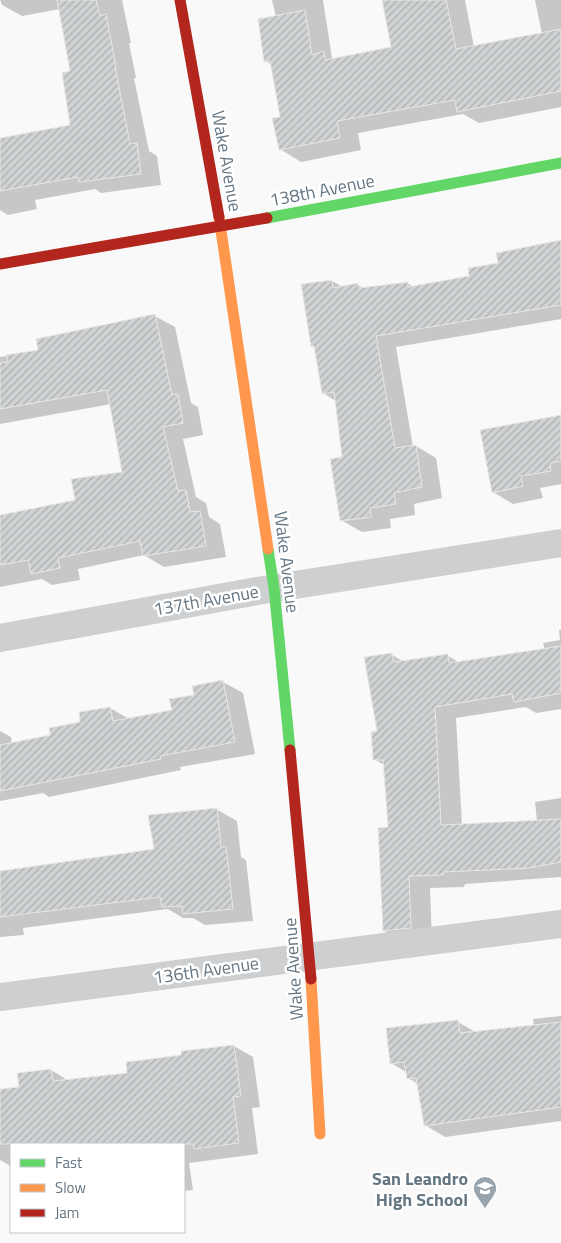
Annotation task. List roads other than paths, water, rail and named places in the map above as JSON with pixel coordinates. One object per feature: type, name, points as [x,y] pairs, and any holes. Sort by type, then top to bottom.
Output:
[{"type":"street","name":"Wake Avenue","points":[[180,0],[221,226],[274,588],[310,956],[320,1134]]},
{"type":"street","name":"138th Avenue","points":[[0,264],[221,226],[561,163]]},
{"type":"street","name":"137th Avenue","points":[[0,638],[274,588],[561,544]]},
{"type":"street","name":"136th Avenue","points":[[0,998],[561,924]]},
{"type":"place","name":"San Leandro High School","points":[[485,1209]]}]
